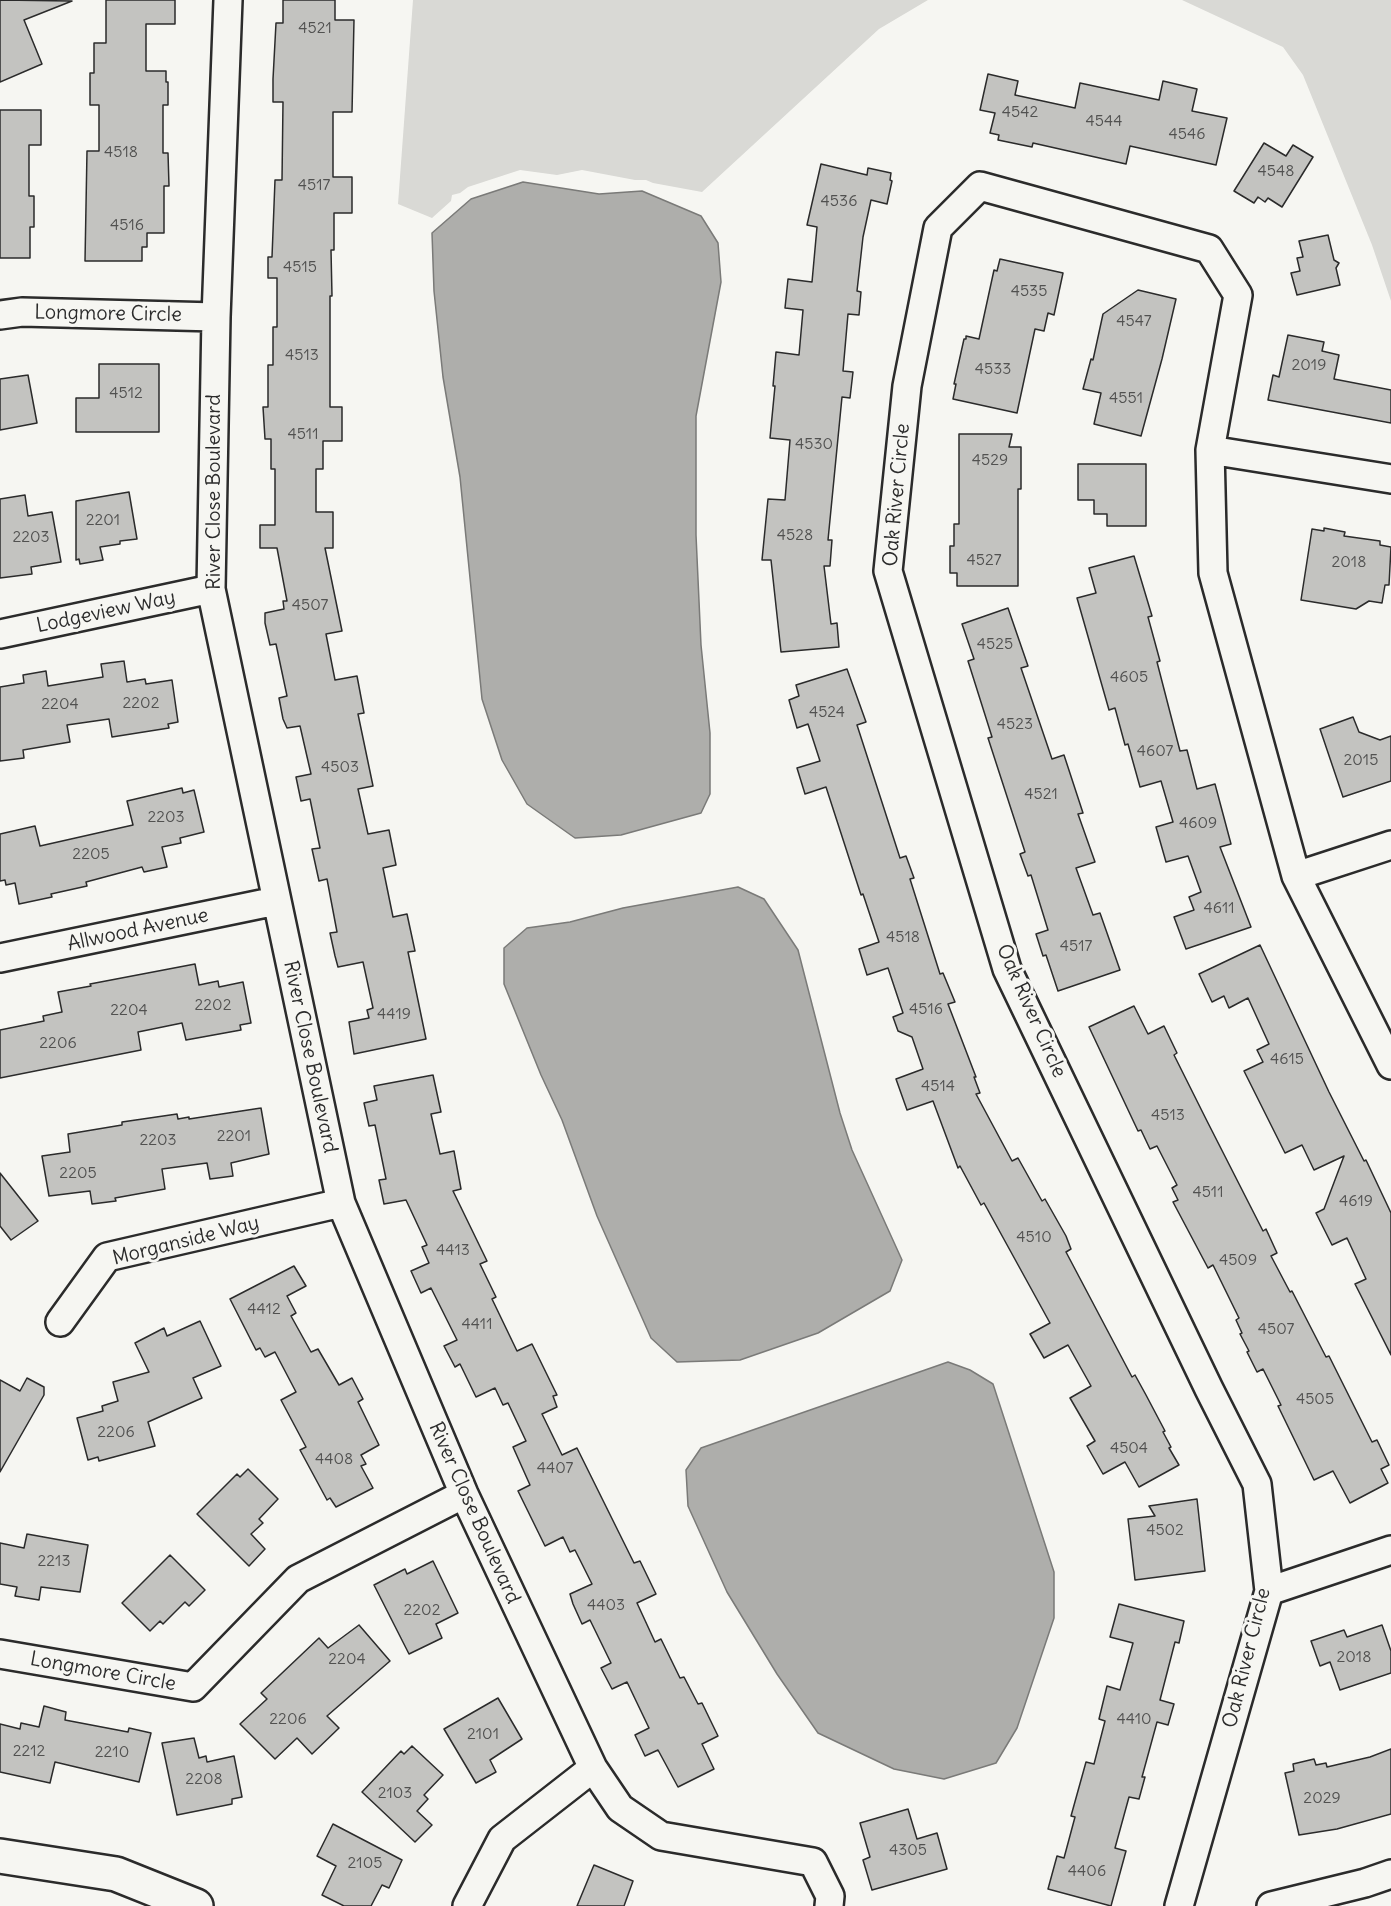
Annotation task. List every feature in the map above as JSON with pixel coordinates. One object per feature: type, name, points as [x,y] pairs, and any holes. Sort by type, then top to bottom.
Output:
[{"type":"street","name":"River Close Boulevard","points":[[228,0],[216,317],[211,589],[341,1203],[464,1494],[593,1768],[620,1808],[661,1836],[813,1862],[830,1896],[829,1906]]},
{"type":"street","name":"Oak River Circle","points":[[1179,1906],[1269,1591],[1257,1484],[1007,969],[888,571],[907,386],[938,228],[980,186],[1209,249],[1238,296],[1210,450],[1213,573],[1296,876],[1391,1065]]},
{"type":"street","name":"Longmore Circle","points":[[0,315],[22,312],[216,317]]},
{"type":"street","points":[[1210,450],[1391,479]]},
{"type":"street","name":"Lodgeview Way","points":[[0,634],[211,589]]},
{"type":"street","points":[[1296,876],[1391,845]]},
{"type":"street","name":"Allwood Avenue","points":[[0,958],[276,902]]},
{"type":"street","name":"Morganside Way","points":[[60,1322],[107,1257],[341,1203]]},
{"type":"street","name":"Longmore Circle","points":[[0,1654],[193,1688],[298,1579],[464,1494]]},
{"type":"street","points":[[1269,1591],[1391,1550]]},
{"type":"street","points":[[467,1906],[502,1839],[593,1768]]},
{"type":"street","points":[[0,1856],[116,1874],[196,1906]]},
{"type":"street","points":[[1270,1906],[1365,1883],[1391,1874]]},
{"type":"shaded area","points":[[413,0],[928,0],[879,29],[702,192],[582,170],[557,175],[520,170],[468,187],[452,195],[451,201],[432,218],[398,204]]},
{"type":"shaded area","points":[[1182,0],[1391,0],[1391,301],[1372,245],[1303,75],[1283,47]]},
{"type":"shaded area","points":[[523,182],[599,194],[642,191],[701,216],[718,243],[721,282],[696,416],[696,535],[701,645],[710,733],[710,794],[701,813],[621,835],[575,838],[527,804],[502,760],[482,699],[460,477],[443,377],[434,291],[432,233],[471,199]]},
{"type":"shaded area","points":[[738,887],[764,899],[798,950],[840,1113],[852,1150],[902,1260],[890,1291],[818,1333],[740,1360],[677,1362],[651,1338],[597,1216],[562,1120],[504,984],[504,948],[527,928],[570,922],[623,908]]},
{"type":"shaded area","points":[[948,1362],[970,1370],[993,1384],[1054,1572],[1054,1618],[1017,1728],[996,1763],[944,1779],[894,1769],[818,1733],[777,1674],[727,1592],[688,1506],[686,1470],[701,1448]]},
{"type":"building","points":[[0,0],[72,1],[24,20],[42,64],[0,82]]},
{"type":"building","points":[[106,0],[175,0],[175,24],[146,24],[146,71],[166,71],[166,82],[168,82],[168,105],[163,105],[163,153],[168,153],[169,186],[164,186],[164,233],[147,233],[147,247],[142,247],[142,261],[85,261],[87,151],[99,151],[99,105],[90,105],[90,73],[94,73],[94,43],[106,43]]},
{"type":"building","points":[[283,0],[335,0],[335,20],[354,20],[352,112],[333,112],[333,177],[352,177],[352,213],[334,213],[334,250],[331,250],[330,407],[342,407],[342,441],[323,441],[323,469],[316,469],[316,512],[333,512],[333,548],[325,548],[342,631],[326,634],[335,680],[357,676],[364,713],[358,714],[373,786],[358,789],[368,834],[389,830],[396,865],[383,868],[393,917],[407,914],[415,951],[408,952],[426,1039],[354,1054],[349,1022],[369,1018],[367,1010],[373,1008],[363,962],[338,967],[330,933],[337,932],[327,879],[319,881],[312,849],[320,848],[310,799],[301,801],[296,777],[311,774],[300,726],[287,728],[283,719],[279,698],[287,696],[276,644],[270,645],[265,623],[265,613],[284,609],[283,601],[287,601],[277,548],[260,548],[260,525],[275,525],[275,469],[271,469],[271,439],[265,439],[263,407],[268,407],[268,365],[273,365],[273,327],[277,327],[277,278],[268,278],[268,257],[272,257],[275,180],[282,180],[283,102],[273,102],[273,79],[276,23],[283,23]]},
{"type":"building","points":[[988,74],[1018,81],[1015,95],[1075,108],[1080,83],[1159,100],[1163,81],[1197,89],[1192,111],[1227,118],[1216,165],[1130,146],[1126,164],[1033,143],[1032,147],[998,140],[999,135],[990,133],[995,113],[980,110]]},
{"type":"building","points":[[0,110],[41,110],[41,145],[29,145],[29,196],[34,196],[34,227],[30,227],[30,258],[0,258]]},
{"type":"building","points":[[1264,143],[1286,156],[1293,145],[1313,157],[1282,207],[1268,198],[1265,202],[1258,197],[1254,203],[1234,191]]},
{"type":"building","points":[[821,164],[867,175],[868,168],[891,173],[890,180],[892,181],[887,204],[871,200],[863,237],[857,291],[861,292],[859,315],[848,314],[843,371],[853,372],[850,398],[842,397],[828,540],[832,540],[830,566],[824,566],[831,624],[837,623],[839,647],[781,652],[771,560],[762,560],[768,499],[785,500],[790,440],[770,438],[775,386],[773,386],[776,352],[799,355],[803,310],[785,308],[788,279],[812,282],[817,227],[807,225]]},
{"type":"building","points":[[1328,235],[1334,260],[1339,263],[1336,268],[1340,285],[1297,295],[1291,273],[1300,271],[1297,258],[1303,257],[1299,241]]},
{"type":"building","points":[[1000,259],[1063,273],[1054,315],[1048,313],[1044,331],[1035,329],[1017,413],[953,399],[964,339],[966,336],[979,339],[994,270],[997,271]]},
{"type":"building","points":[[1138,290],[1176,299],[1141,436],[1094,424],[1101,393],[1083,389],[1091,359],[1093,360],[1103,314]]},
{"type":"building","points":[[1288,335],[1324,342],[1322,351],[1339,355],[1334,379],[1391,390],[1391,423],[1268,400],[1273,375],[1279,377]]},
{"type":"building","points":[[99,364],[159,364],[159,432],[76,432],[76,398],[99,398]]},
{"type":"building","points":[[28,375],[37,423],[0,430],[0,379]]},
{"type":"building","points":[[959,434],[1012,434],[1009,447],[1021,447],[1021,489],[1018,489],[1018,586],[957,586],[957,573],[950,573],[950,546],[954,546],[954,524],[959,524]]},
{"type":"building","points":[[1078,464],[1146,464],[1146,526],[1107,526],[1107,514],[1094,514],[1094,500],[1078,500]]},
{"type":"building","points":[[129,492],[137,539],[100,547],[103,560],[80,564],[79,559],[76,560],[76,501]]},
{"type":"building","points":[[25,495],[28,516],[52,512],[61,562],[31,567],[32,574],[0,578],[0,499]]},
{"type":"building","points":[[1324,528],[1345,532],[1344,536],[1380,541],[1380,545],[1391,547],[1389,585],[1385,585],[1382,603],[1369,601],[1356,609],[1301,600],[1312,529],[1324,531]]},
{"type":"building","points":[[1134,556],[1152,616],[1148,617],[1160,661],[1157,662],[1180,751],[1187,750],[1197,789],[1215,784],[1231,844],[1220,847],[1251,927],[1186,949],[1174,917],[1194,910],[1189,897],[1201,892],[1188,856],[1166,862],[1156,827],[1173,822],[1161,781],[1140,787],[1115,708],[1109,710],[1077,598],[1096,593],[1089,568]]},
{"type":"building","points":[[1008,608],[1028,666],[1021,668],[1052,759],[1064,755],[1083,813],[1078,814],[1095,862],[1076,868],[1093,915],[1100,913],[1120,970],[1058,991],[1036,934],[1048,930],[1031,875],[1028,876],[1020,854],[1025,852],[988,738],[992,737],[968,661],[974,659],[962,624]]},
{"type":"building","points":[[124,661],[127,682],[145,679],[146,684],[172,680],[178,722],[168,724],[169,728],[112,737],[109,719],[67,725],[70,742],[23,750],[24,758],[0,761],[0,687],[24,683],[23,675],[46,671],[48,686],[103,677],[101,664]]},
{"type":"building","points":[[847,669],[866,722],[857,725],[900,858],[906,856],[914,878],[910,879],[940,974],[943,973],[955,1002],[948,1004],[976,1077],[974,1077],[980,1093],[976,1094],[1012,1161],[1018,1158],[1042,1201],[1045,1199],[1066,1236],[1071,1249],[1066,1252],[1132,1377],[1135,1375],[1146,1395],[1165,1431],[1163,1432],[1171,1447],[1169,1448],[1179,1465],[1139,1487],[1125,1462],[1103,1474],[1087,1446],[1095,1441],[1070,1398],[1091,1386],[1068,1345],[1044,1358],[1030,1334],[1050,1323],[984,1203],[981,1205],[960,1166],[958,1168],[933,1101],[907,1110],[896,1079],[923,1069],[912,1037],[898,1031],[893,1017],[903,1013],[888,968],[867,975],[859,949],[879,942],[863,894],[861,895],[826,787],[805,794],[797,768],[820,761],[808,724],[797,728],[789,700],[799,696],[796,685]]},
{"type":"building","points":[[1353,717],[1359,732],[1380,740],[1391,736],[1391,781],[1343,797],[1320,729]]},
{"type":"building","points":[[182,788],[183,793],[194,790],[204,832],[180,838],[181,843],[162,847],[167,867],[144,872],[142,867],[86,882],[87,886],[51,894],[52,897],[19,904],[15,883],[6,885],[5,880],[0,881],[0,834],[35,826],[40,846],[133,825],[127,801]]},
{"type":"building","points":[[1260,945],[1329,1092],[1364,1161],[1366,1160],[1391,1213],[1391,1355],[1355,1284],[1366,1279],[1347,1238],[1332,1245],[1316,1213],[1324,1209],[1344,1156],[1314,1170],[1302,1145],[1285,1153],[1244,1071],[1263,1062],[1257,1050],[1269,1044],[1248,998],[1229,1008],[1224,996],[1212,1002],[1199,974]]},
{"type":"building","points":[[195,964],[199,985],[218,981],[219,987],[243,982],[251,1023],[240,1025],[241,1030],[186,1040],[182,1023],[138,1032],[141,1050],[0,1078],[0,1030],[44,1021],[43,1016],[62,1012],[58,992]]},
{"type":"building","points":[[1134,1006],[1148,1034],[1164,1026],[1177,1053],[1174,1055],[1207,1121],[1263,1231],[1266,1229],[1277,1253],[1271,1256],[1326,1357],[1329,1356],[1372,1442],[1377,1440],[1389,1465],[1381,1469],[1388,1483],[1350,1503],[1333,1471],[1314,1480],[1278,1406],[1281,1405],[1263,1369],[1257,1372],[1247,1352],[1249,1351],[1236,1320],[1239,1318],[1213,1265],[1208,1268],[1173,1202],[1178,1200],[1172,1188],[1177,1185],[1157,1146],[1150,1149],[1141,1130],[1138,1131],[1089,1027]]},
{"type":"building","points":[[433,1075],[441,1112],[431,1114],[440,1154],[454,1151],[461,1189],[453,1191],[487,1261],[480,1264],[496,1297],[492,1299],[517,1351],[532,1344],[557,1395],[553,1396],[557,1407],[542,1414],[562,1455],[577,1448],[634,1563],[640,1561],[656,1594],[637,1603],[655,1642],[661,1639],[680,1678],[684,1677],[698,1704],[702,1703],[718,1736],[702,1744],[714,1769],[678,1787],[658,1750],[645,1756],[635,1735],[649,1728],[627,1682],[612,1689],[601,1668],[611,1663],[590,1620],[582,1624],[573,1604],[570,1594],[592,1584],[575,1550],[570,1552],[563,1537],[545,1546],[518,1491],[530,1485],[513,1447],[526,1441],[508,1403],[503,1405],[495,1388],[476,1397],[460,1364],[455,1367],[444,1346],[457,1340],[431,1288],[421,1293],[411,1271],[429,1263],[422,1247],[427,1245],[406,1200],[384,1204],[379,1180],[386,1179],[375,1125],[369,1126],[364,1103],[377,1100],[374,1086]]},
{"type":"building","points":[[261,1108],[269,1154],[231,1163],[233,1176],[210,1179],[207,1163],[162,1169],[165,1189],[115,1198],[116,1201],[92,1204],[90,1191],[49,1196],[42,1156],[70,1152],[68,1134],[122,1125],[122,1122],[177,1114],[178,1119],[189,1117],[189,1119]]},
{"type":"building","points":[[0,1173],[38,1221],[11,1240],[0,1226]]},
{"type":"building","points":[[294,1266],[306,1286],[287,1296],[296,1313],[291,1316],[311,1352],[318,1349],[339,1385],[352,1378],[363,1399],[358,1402],[379,1445],[361,1455],[366,1464],[361,1466],[373,1488],[336,1507],[330,1498],[327,1500],[300,1450],[306,1447],[281,1400],[296,1392],[275,1352],[265,1357],[260,1348],[256,1350],[230,1299]]},
{"type":"building","points":[[200,1321],[221,1366],[193,1378],[202,1398],[148,1422],[155,1446],[99,1461],[98,1457],[88,1460],[77,1418],[103,1411],[102,1406],[118,1401],[113,1382],[149,1372],[135,1343],[164,1328],[167,1336]]},
{"type":"building","points":[[27,1378],[44,1387],[44,1395],[0,1472],[0,1380],[20,1391]]},
{"type":"building","points":[[248,1469],[278,1499],[259,1519],[263,1523],[251,1534],[265,1549],[249,1566],[197,1514],[237,1474],[240,1477]]},
{"type":"building","points":[[1197,1499],[1205,1571],[1135,1580],[1128,1519],[1155,1516],[1149,1506]]},
{"type":"building","points":[[27,1534],[88,1545],[80,1592],[41,1587],[39,1600],[15,1596],[17,1587],[0,1584],[0,1543],[24,1548]]},
{"type":"building","points":[[170,1555],[205,1590],[189,1606],[185,1602],[163,1624],[160,1621],[150,1631],[122,1603]]},
{"type":"building","points":[[433,1561],[458,1613],[436,1624],[442,1638],[409,1654],[374,1585],[405,1569],[407,1574]]},
{"type":"building","points":[[1119,1604],[1184,1621],[1179,1643],[1175,1642],[1160,1700],[1174,1704],[1168,1725],[1157,1722],[1142,1777],[1145,1777],[1139,1799],[1129,1797],[1115,1848],[1126,1851],[1111,1906],[1048,1889],[1057,1856],[1064,1858],[1075,1817],[1071,1816],[1086,1762],[1094,1764],[1105,1721],[1099,1719],[1107,1686],[1120,1690],[1133,1643],[1110,1637]]},
{"type":"building","points":[[359,1625],[390,1661],[327,1716],[339,1728],[312,1754],[297,1738],[275,1759],[240,1724],[267,1699],[261,1693],[319,1638],[328,1648]]},
{"type":"building","points":[[1382,1625],[1391,1651],[1391,1673],[1340,1690],[1330,1662],[1320,1666],[1311,1641],[1344,1630],[1347,1637]]},
{"type":"building","points":[[498,1698],[522,1739],[490,1760],[496,1772],[476,1783],[444,1729]]},
{"type":"building","points":[[44,1706],[66,1712],[65,1720],[128,1732],[129,1728],[151,1733],[139,1782],[55,1762],[50,1783],[0,1772],[0,1724],[20,1729],[21,1723],[39,1727]]},
{"type":"building","points":[[194,1738],[199,1758],[206,1756],[207,1762],[234,1756],[242,1797],[232,1799],[232,1804],[177,1815],[162,1743]]},
{"type":"building","points":[[412,1746],[443,1775],[424,1795],[428,1799],[417,1811],[432,1825],[415,1842],[362,1792],[401,1751],[404,1754]]},
{"type":"building","points":[[1391,1749],[1391,1814],[1337,1829],[1299,1835],[1285,1773],[1294,1771],[1293,1764],[1314,1759],[1316,1765],[1326,1763],[1327,1767],[1370,1757]]},
{"type":"building","points":[[908,1809],[917,1839],[937,1833],[947,1869],[872,1890],[863,1860],[870,1857],[860,1823]]},
{"type":"building","points":[[333,1824],[402,1860],[389,1888],[382,1885],[371,1906],[344,1906],[322,1895],[336,1866],[317,1856]]},
{"type":"building","points":[[594,1865],[633,1881],[624,1906],[577,1906]]}]
